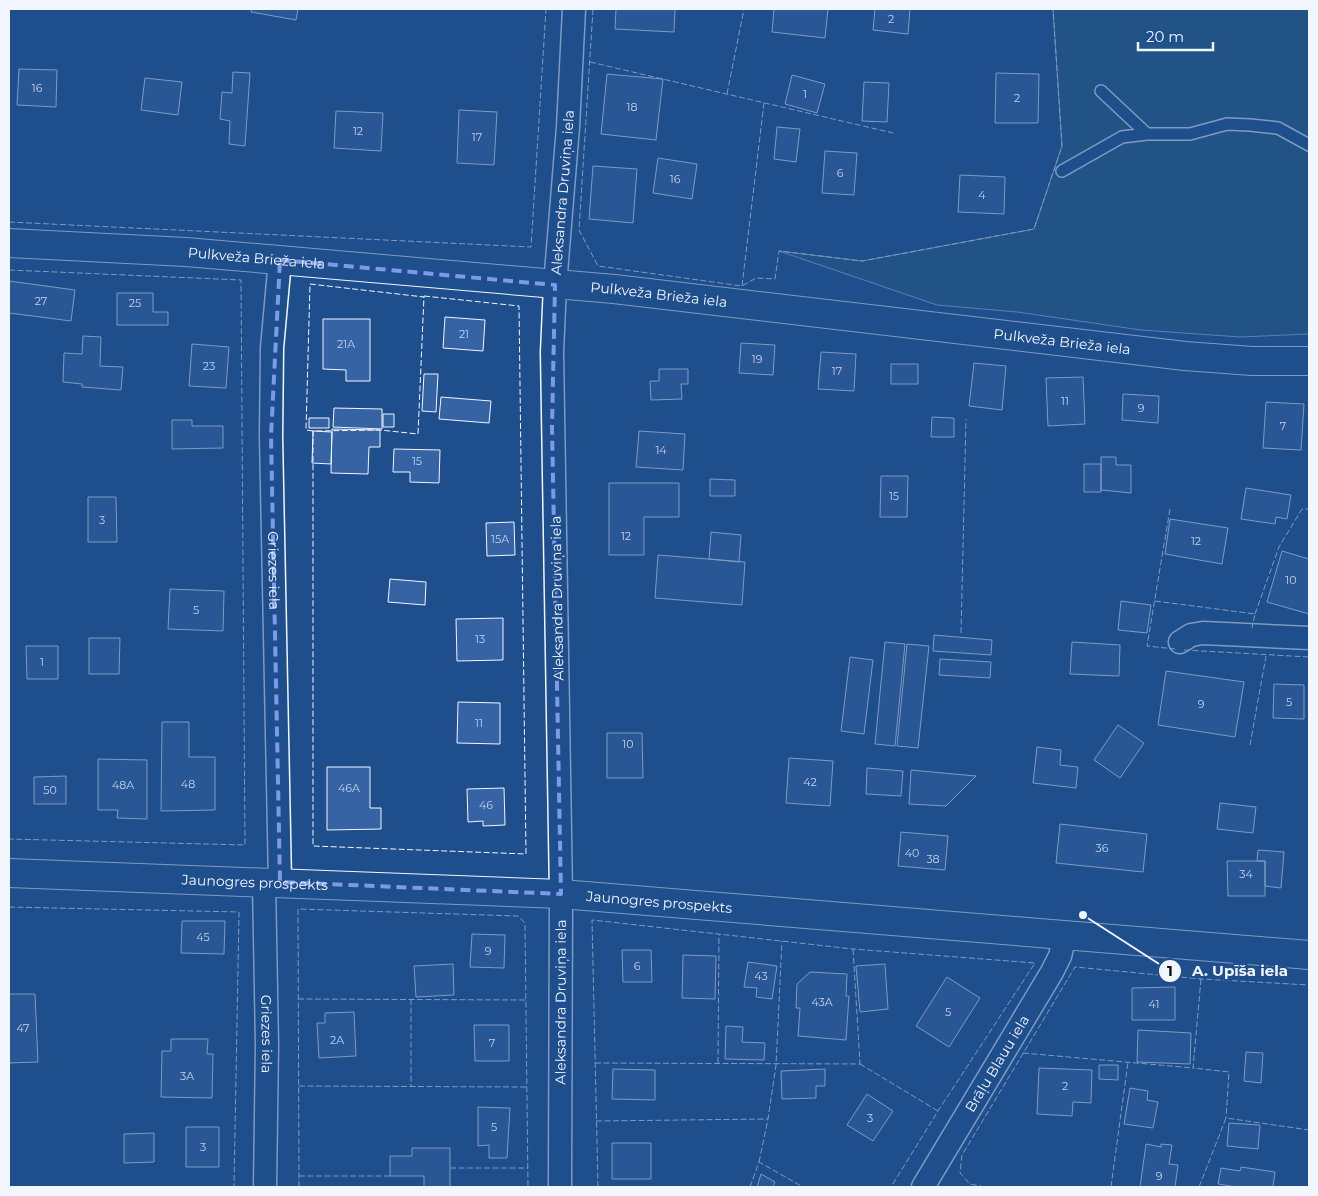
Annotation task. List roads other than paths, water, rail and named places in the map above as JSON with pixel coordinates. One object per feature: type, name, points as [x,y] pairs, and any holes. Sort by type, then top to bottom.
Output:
[{"type":"street","name":"Aleksandra Druviņa iela","points":[[560,1187],[561,894],[557,534],[552,426],[555,285],[568,127],[574,9]]},
{"type":"street","name":"Pulkveža Brieža iela","points":[[9,243],[186,252],[280,260],[765,305],[1185,356],[1252,361],[1309,361]]},
{"type":"street","name":"Griezes iela","points":[[265,1187],[272,882],[272,348],[280,260]]},
{"type":"street","points":[[1180,642],[1191,635],[1203,633],[1309,638]]},
{"type":"street","name":"Jaunogres prospekts","points":[[9,873],[561,894],[1309,955]]},
{"type":"street","name":"Brāļu Blauu iela","points":[[929,1185],[1052,972],[1060,956],[1065,936]]},
{"type":"lane","points":[[1101,91],[1147,134]]},
{"type":"lane","points":[[1062,171],[1122,137],[1147,134],[1190,134],[1227,124],[1278,128],[1309,145]]},
{"type":"place","name":"A. Upīša iela","points":[[1083,915]]}]
